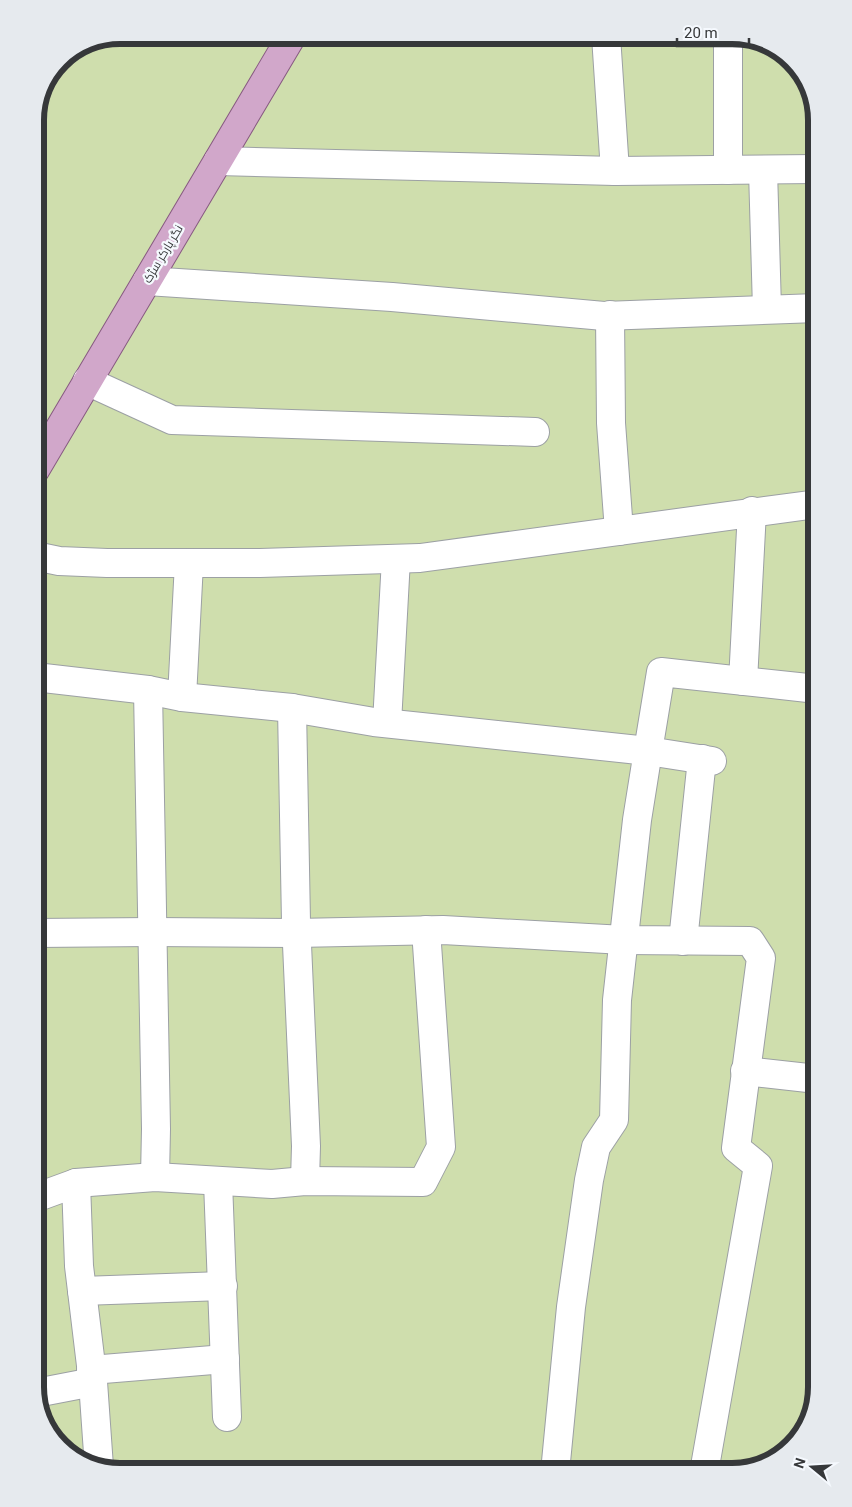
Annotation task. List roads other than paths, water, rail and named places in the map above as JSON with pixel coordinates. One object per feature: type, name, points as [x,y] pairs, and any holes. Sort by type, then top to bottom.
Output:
[{"type":"main road","name":"نگر پارکر سڑک","points":[[44,455],[288,44]]},
{"type":"street","points":[[607,44],[615,171]]},
{"type":"street","points":[[728,44],[728,170]]},
{"type":"street","points":[[218,161],[615,171],[808,169]]},
{"type":"street","points":[[763,170],[767,309]]},
{"type":"street","points":[[147,280],[392,297],[610,315],[808,308]]},
{"type":"street","points":[[610,315],[611,423],[619,531]]},
{"type":"street","points":[[87,382],[172,420],[535,432]]},
{"type":"street","points":[[44,558],[59,561],[107,563],[260,563],[430,557],[752,511],[808,505]]},
{"type":"street","points":[[744,681],[752,511]]},
{"type":"street","points":[[387,723],[396,558]]},
{"type":"street","points":[[182,697],[189,563]]},
{"type":"street","points":[[556,1463],[571,1307],[589,1180],[596,1147],[614,1120],[617,1000],[637,820],[661,672],[808,688]]},
{"type":"street","points":[[44,678],[148,690],[182,697],[292,708],[387,723],[648,751],[707,760],[683,941]]},
{"type":"street","points":[[148,690],[156,1129],[155,1178]]},
{"type":"street","points":[[292,708],[296,933],[306,1146],[305,1181]]},
{"type":"street","points":[[44,1195],[76,1183],[155,1178],[272,1184],[305,1181],[423,1182],[441,1147],[426,930]]},
{"type":"street","points":[[44,933],[296,933],[443,930],[624,940],[750,941],[761,958],[736,1148],[758,1166],[706,1463]]},
{"type":"street","points":[[745,1072],[808,1078]]},
{"type":"street","points":[[218,1182],[228,1417]]},
{"type":"street","points":[[76,1183],[79,1266],[92,1376],[98,1460]]},
{"type":"street","points":[[82,1291],[222,1286]]},
{"type":"street","points":[[44,1391],[92,1376],[225,1358]]}]
